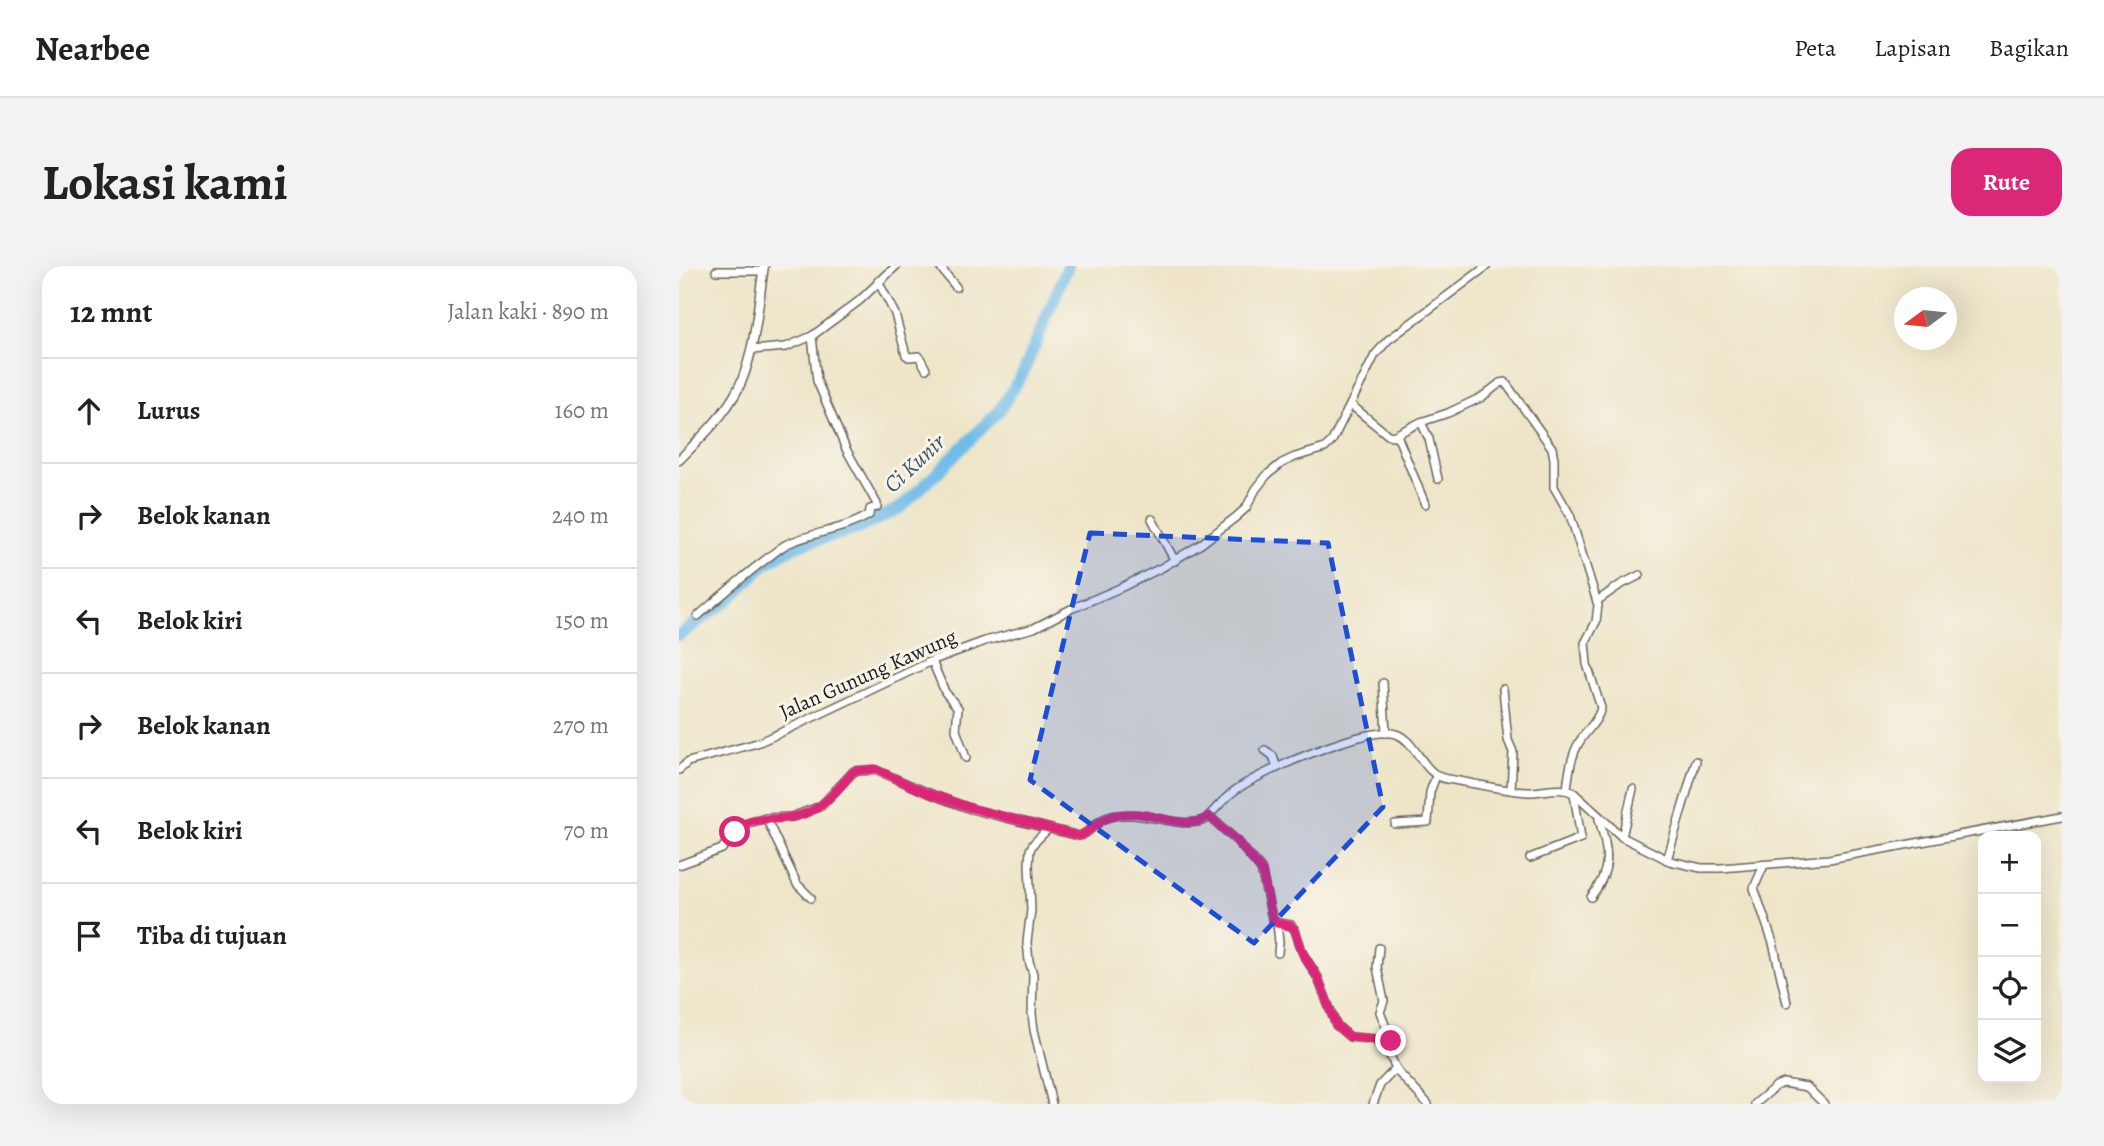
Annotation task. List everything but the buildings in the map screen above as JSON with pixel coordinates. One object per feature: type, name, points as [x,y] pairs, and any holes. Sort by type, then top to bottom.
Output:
[{"type":"street","points":[[751,350],[786,348],[812,336],[859,301],[896,266]]},
{"type":"street","points":[[939,266],[956,286]]},
{"type":"street","name":"Jalan Gunung Kawung","points":[[679,770],[688,762],[757,743],[932,662],[985,641],[1034,628],[1175,561],[1211,538],[1246,508],[1267,475],[1295,457],[1325,448],[1332,441],[1375,355],[1388,340],[1487,266]]},
{"type":"street","points":[[679,460],[726,408],[742,379],[751,350],[763,268],[716,271]]},
{"type":"street","points":[[878,281],[895,314],[905,354],[909,357],[919,356],[926,369]]},
{"type":"street","points":[[698,616],[752,569],[787,545],[855,522],[869,515],[870,509],[877,507],[841,439],[817,381],[812,336]]},
{"type":"street","points":[[1351,405],[1391,436],[1421,422],[1448,414],[1482,397],[1501,383],[1508,383],[1552,448],[1554,488],[1570,515],[1597,601],[1598,614],[1585,643],[1601,708],[1599,715],[1578,743],[1570,771],[1571,791],[1581,838],[1530,858]]},
{"type":"street","points":[[1421,422],[1429,439],[1438,479]]},
{"type":"street","points":[[1397,435],[1425,504]]},
{"type":"street","points":[[1153,519],[1175,561]]},
{"type":"street","points":[[1597,601],[1640,575]]},
{"type":"street","points":[[932,662],[945,692],[958,708],[956,730],[966,758]]},
{"type":"street","points":[[1383,683],[1386,733]]},
{"type":"street","points":[[1503,689],[1508,740],[1513,752],[1511,790]]},
{"type":"street","points":[[679,864],[722,849],[737,828],[766,818],[792,817],[821,806],[854,771],[875,769],[925,792],[971,808],[1079,836],[1086,834],[1105,818],[1113,816],[1140,814],[1188,822],[1200,821],[1209,816],[1237,788],[1276,768],[1342,743],[1386,733],[1401,736],[1436,776],[1511,790],[1571,791],[1622,837],[1667,860],[1691,867],[1829,859],[2062,816]]},
{"type":"street","points":[[1265,750],[1271,754],[1276,768]]},
{"type":"street","points":[[1667,860],[1696,761]]},
{"type":"street","points":[[1395,824],[1428,822],[1430,792],[1436,776]]},
{"type":"street","points":[[1622,837],[1633,789]]},
{"type":"street","points":[[1209,816],[1237,841],[1261,869],[1271,916],[1277,923],[1278,953]]},
{"type":"street","points":[[1591,897],[1603,877],[1607,863],[1606,845],[1598,817]]},
{"type":"street","points":[[766,818],[797,884],[811,898]]},
{"type":"street","points":[[1048,829],[1030,850],[1031,910],[1027,942],[1033,974],[1034,1030],[1052,1104]]},
{"type":"street","points":[[1764,864],[1754,888],[1773,943],[1787,1003]]},
{"type":"street","points":[[1277,923],[1291,926],[1295,930],[1303,954],[1318,978],[1336,1025],[1350,1037],[1374,1039],[1428,1104]]},
{"type":"street","points":[[1379,948],[1377,967],[1384,1001],[1380,1011],[1391,1040],[1381,1046]]},
{"type":"street","points":[[1373,1104],[1380,1085],[1396,1068]]},
{"type":"street","points":[[1755,1104],[1783,1083],[1807,1087],[1824,1104]]},
{"type":"highlighted area","points":[[1090,533],[1328,543],[1383,807],[1254,943],[1030,780]]},
{"type":"waterway","name":"Ci Kunir","points":[[679,635],[731,598],[766,563],[795,546],[857,529],[900,508],[938,472],[999,411],[1023,373],[1068,266]]},
{"type":"route","points":[[735,832],[742,825],[766,818],[792,817],[821,806],[854,771],[860,769],[875,769],[925,792],[971,808],[1079,836],[1086,834],[1105,818],[1113,816],[1140,814],[1182,822],[1205,820],[1209,816],[1237,841],[1262,871],[1272,918],[1277,923],[1291,926],[1295,930],[1305,960],[1318,978],[1336,1025],[1350,1037],[1374,1039],[1381,1046],[1391,1041]]}]
